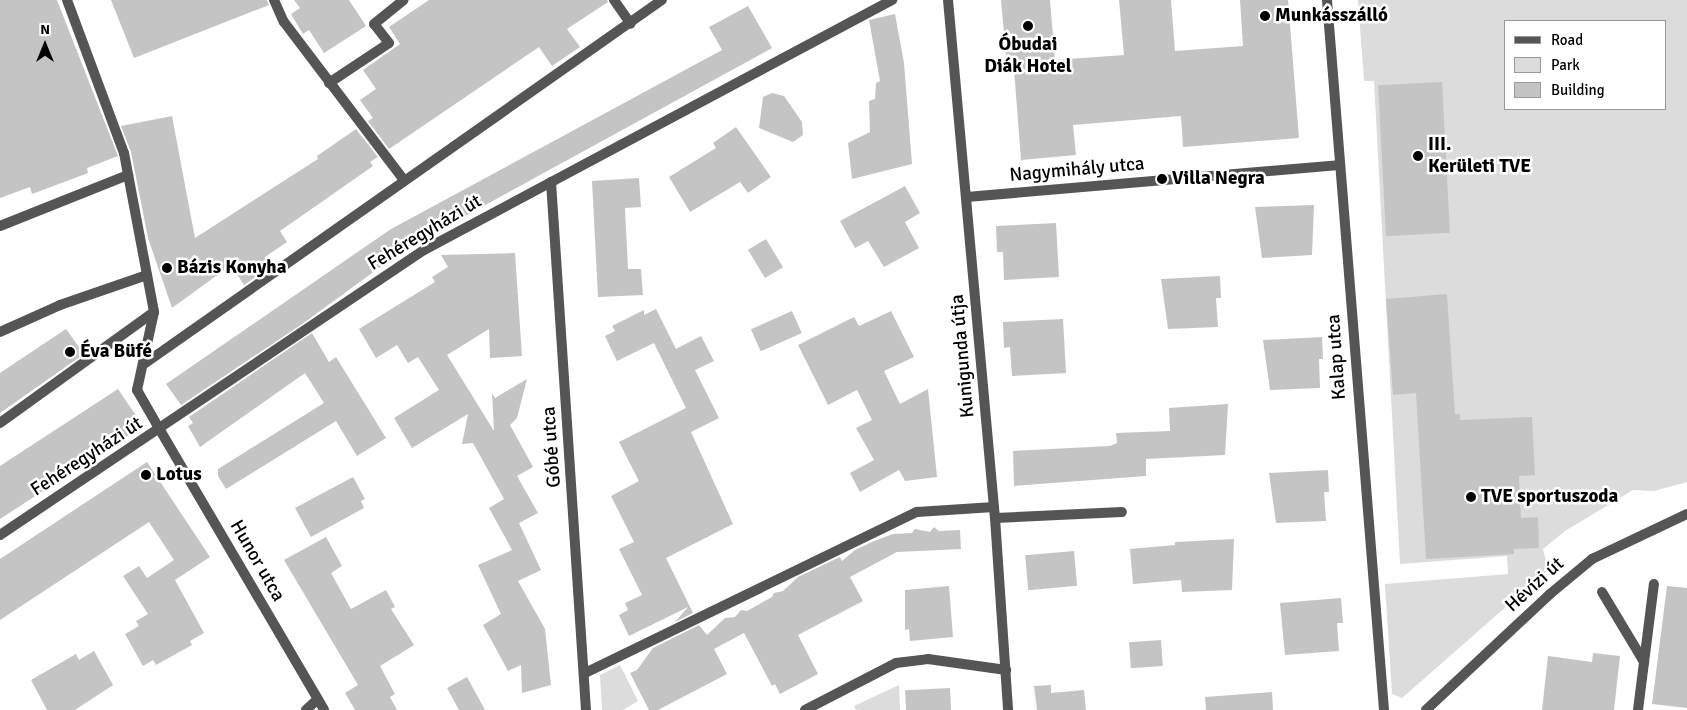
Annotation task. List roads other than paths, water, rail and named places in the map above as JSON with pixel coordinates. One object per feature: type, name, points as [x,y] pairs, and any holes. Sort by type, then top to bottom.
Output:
[{"type":"street","points":[[0,423],[154,312],[124,153],[67,0]]},
{"type":"street","points":[[274,0],[284,22],[404,180]]},
{"type":"street","points":[[329,83],[389,43],[374,24],[404,0]]},
{"type":"street","points":[[614,0],[631,24]]},
{"type":"street","points":[[144,364],[404,180],[631,24],[662,0]]},
{"type":"street","name":"Fehéregyházi út","points":[[0,535],[160,430],[424,250],[892,0]]},
{"type":"street","name":"Kunigunda útja","points":[[948,0],[995,518],[1008,710]]},
{"type":"street","name":"Kalap utca","points":[[1327,0],[1384,710]]},
{"type":"street","name":"Nagymihály utca","points":[[967,197],[1339,165]]},
{"type":"street","points":[[0,226],[128,175]]},
{"type":"street","name":"Góbé utca","points":[[551,182],[586,710]]},
{"type":"street","points":[[0,332],[60,305],[147,275]]},
{"type":"street","name":"Hunor utca","points":[[154,312],[138,390],[324,710]]},
{"type":"street","points":[[585,673],[917,512],[994,507]]},
{"type":"street","points":[[995,518],[1122,512]]},
{"type":"street","name":"Hévízi út","points":[[1426,710],[1592,559],[1687,514]]},
{"type":"street","points":[[1638,710],[1654,584]]},
{"type":"street","points":[[1602,592],[1644,662]]},
{"type":"street","points":[[805,710],[896,663],[928,659],[1006,670]]},
{"type":"street","points":[[306,710],[318,699]]},
{"type":"place","name":"Munkásszálló","points":[[1265,16]]},
{"type":"place","name":"Óbudai Diák Hotel","points":[[1028,26]]},
{"type":"place","name":"III. Kerületi TVE","points":[[1418,156]]},
{"type":"place","name":"Villa Negra","points":[[1162,179]]},
{"type":"place","name":"Bázis Konyha","points":[[167,268]]},
{"type":"place","name":"Éva Büfé","points":[[70,352]]},
{"type":"place","name":"Lotus","points":[[146,475]]},
{"type":"place","name":"TVE sportuszoda","points":[[1471,497]]}]
